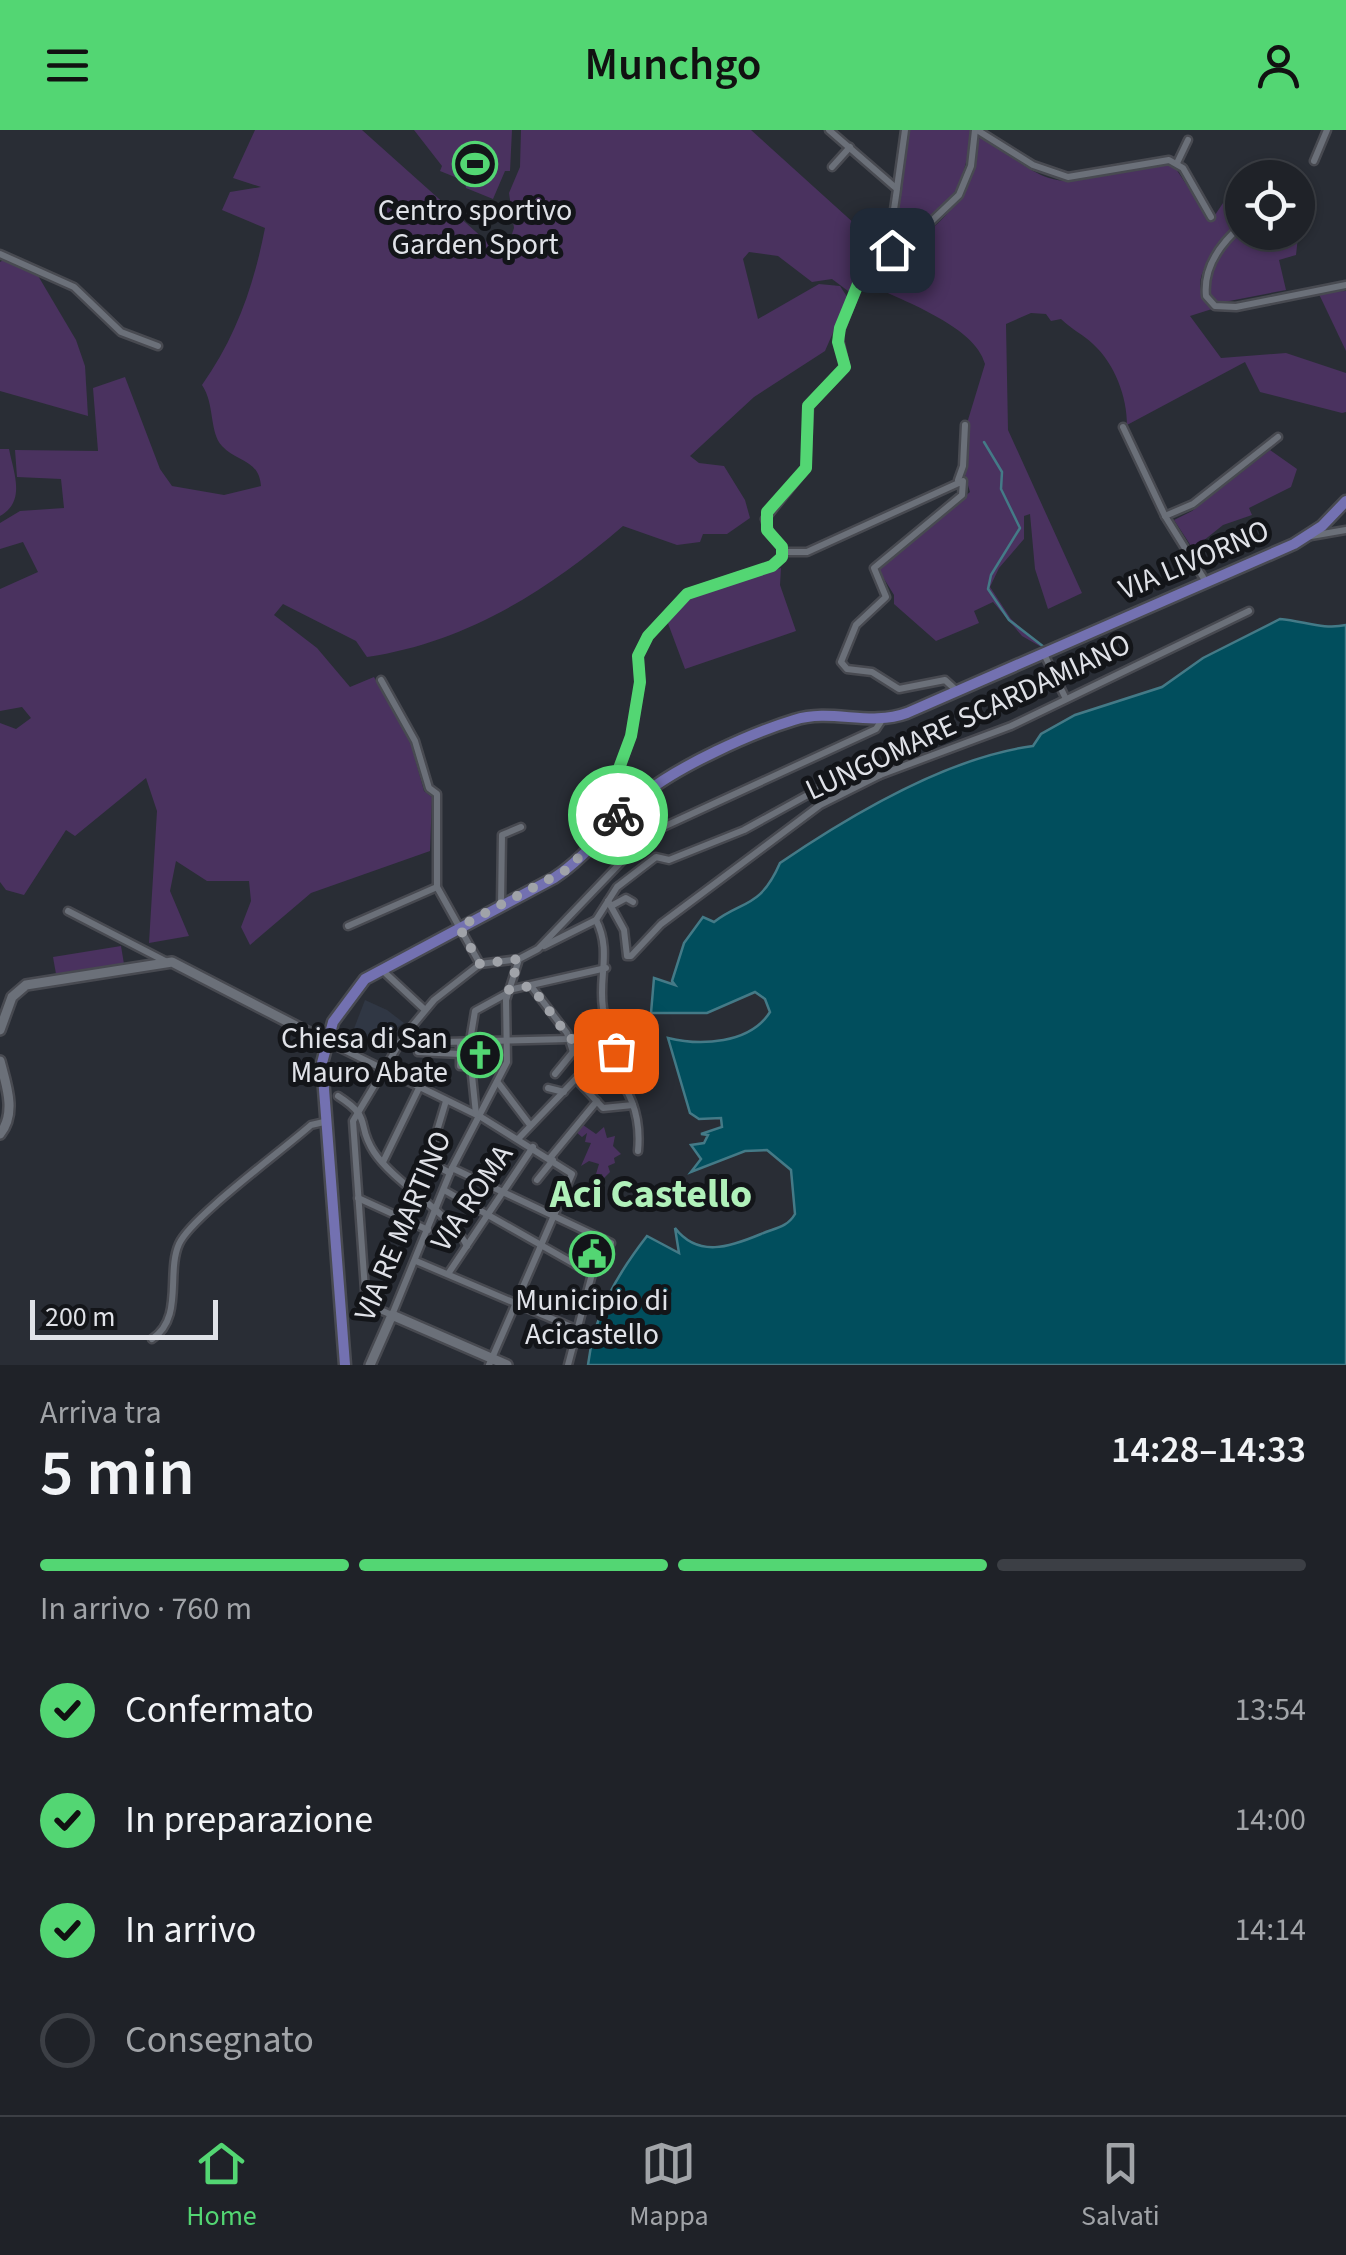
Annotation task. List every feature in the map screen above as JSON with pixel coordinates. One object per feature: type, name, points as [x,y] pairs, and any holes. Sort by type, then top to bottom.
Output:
[{"type":"main road","name":"VIA LIVORNO","points":[[882,720],[1310,536],[1346,501]]},
{"type":"main road","points":[[345,1365],[324,1122],[326,1041],[354,988],[380,968],[568,869],[664,780],[789,722],[821,716],[882,720]]},
{"type":"main road","points":[[0,1030],[12,998],[36,982],[165,961],[326,1041]]},
{"type":"main road","points":[[0,1061],[9,1116],[0,1134]]},
{"type":"main road","points":[[392,1315],[490,1362],[507,1365]]},
{"type":"main road","name":"VIA RE MARTINO","points":[[370,1365],[392,1315]]},
{"type":"street","points":[[829,130],[897,189]]},
{"type":"street","points":[[880,255],[892,223],[905,130]]},
{"type":"street","points":[[783,552],[765,518],[806,468],[806,413],[814,398],[845,367],[838,342],[840,328],[865,267],[908,242],[959,195],[972,166],[976,130],[1033,165],[1068,177],[1160,158],[1177,163],[1211,217]]},
{"type":"street","points":[[1314,160],[1327,130]]},
{"type":"street","points":[[1177,163],[1188,140]]},
{"type":"street","points":[[832,166],[850,147]]},
{"type":"street","points":[[882,175],[899,168]]},
{"type":"street","points":[[1225,243],[1206,276],[1206,296],[1215,306],[1236,307],[1346,286]]},
{"type":"street","points":[[0,254],[74,287],[123,334],[158,346]]},
{"type":"street","points":[[783,552],[807,552],[958,480],[963,466],[965,425]]},
{"type":"street","points":[[1123,427],[1165,516],[1206,582]]},
{"type":"street","points":[[1165,516],[1194,504],[1278,437]]},
{"type":"street","points":[[956,691],[945,680],[899,689],[872,672],[843,667],[841,662],[856,626],[886,597],[874,568],[962,495],[965,485],[958,480]]},
{"type":"street","points":[[1310,536],[1346,530]]},
{"type":"street","points":[[648,834],[623,819],[608,798],[631,736],[640,649],[673,604],[687,594],[772,566],[783,552]]},
{"type":"street","name":"LUNGOMARE SCARDAMIANO","points":[[610,903],[624,930],[626,956],[634,954],[643,938],[820,806],[880,774],[1011,726],[1249,612]]},
{"type":"street","points":[[1048,651],[1066,699]]},
{"type":"street","points":[[381,680],[416,741],[429,788],[437,794],[437,887],[480,964]]},
{"type":"street","points":[[538,949],[648,834],[876,729],[882,720]]},
{"type":"street","points":[[392,1315],[366,1304],[351,1128],[382,1070],[424,1010],[480,964],[519,959],[596,920],[646,862],[656,857],[669,860],[744,830],[871,760],[880,774]]},
{"type":"street","points":[[811,792],[820,806]]},
{"type":"street","points":[[501,907],[502,835],[521,827]]},
{"type":"street","points":[[348,926],[437,887]]},
{"type":"street","points":[[610,903],[626,898],[633,902]]},
{"type":"street","points":[[68,912],[165,961]]},
{"type":"street","points":[[596,920],[605,945],[603,1006],[616,1051],[612,1070]]},
{"type":"street","name":"VIA RE MARTINO","points":[[392,1315],[451,1171],[498,1084],[510,1041],[508,992],[519,959]]},
{"type":"street","points":[[380,968],[424,1010]]},
{"type":"street","points":[[478,1116],[471,1066],[460,1066],[460,1054],[475,1010],[508,992],[606,968]]},
{"type":"street","points":[[531,986],[570,1039],[573,1052],[612,1070],[628,1086],[638,1152]]},
{"type":"street","points":[[399,1043],[612,1038]]},
{"type":"street","points":[[326,1041],[519,1138],[572,1174],[490,1362]]},
{"type":"street","points":[[421,1043],[418,1052],[460,1054]]},
{"type":"street","points":[[555,1074],[573,1052]]},
{"type":"street","points":[[519,1138],[591,1062]]},
{"type":"street","points":[[576,1080],[608,1110],[633,1106]]},
{"type":"street","points":[[498,1084],[530,1125]]},
{"type":"street","points":[[383,1162],[419,1088]]},
{"type":"street","points":[[548,1088],[564,1092]]},
{"type":"street","points":[[338,1096],[360,1110],[369,1142],[383,1162],[434,1213],[457,1230],[467,1246]]},
{"type":"street","points":[[418,1174],[428,1161],[446,1101]]},
{"type":"street","points":[[537,1180],[597,1101]]},
{"type":"street","points":[[152,1338],[168,1320],[177,1247],[194,1219],[312,1126],[324,1122]]},
{"type":"street","name":"VIA ROMA","points":[[448,1274],[533,1146]]},
{"type":"street","points":[[428,1161],[611,1243],[592,1274],[568,1365]]},
{"type":"street","points":[[444,1190],[592,1274]]},
{"type":"street","points":[[357,1198],[428,1230]]},
{"type":"street","points":[[416,1261],[576,1329]]},
{"type":"shaded area","points":[[255,130],[362,130],[504,257],[514,228],[509,193],[520,167],[521,130],[751,130],[877,244],[856,270],[852,294],[832,279],[812,282],[778,256],[749,252],[743,259],[758,319],[819,284],[840,286],[848,298],[825,351],[754,397],[690,456],[699,463],[724,466],[745,500],[750,518],[727,534],[703,534],[700,542],[677,545],[623,526],[565,572],[504,610],[438,639],[367,657],[356,641],[283,604],[274,615],[317,648],[350,687],[374,677],[411,744],[424,791],[432,797],[430,851],[311,893],[250,945],[241,927],[251,901],[249,881],[207,881],[176,861],[170,891],[189,936],[149,943],[157,811],[146,778],[75,836],[66,830],[24,895],[6,890],[0,882],[0,723],[16,729],[31,718],[22,707],[0,711],[0,589],[38,572],[23,542],[0,549],[0,523],[20,511],[64,508],[61,479],[17,477],[15,450],[98,451],[93,388],[125,377],[160,469],[172,486],[224,495],[261,486],[256,471],[218,440],[202,385],[242,310],[265,228],[222,210],[230,192],[261,187],[233,178]]},
{"type":"shaded area","name":"Centro sportivo Garden Sport","points":[[414,130],[512,130],[510,171],[505,171],[493,199],[440,171],[442,166]]},
{"type":"shaded area","points":[[907,130],[971,130],[969,150],[950,200],[926,225],[892,244]]},
{"type":"shaded area","points":[[982,137],[1032,170],[1065,181],[1144,165],[1174,166],[1211,221],[1223,203],[1225,206],[1225,240],[1210,258],[1200,283],[1212,309],[1190,316],[1221,358],[1286,353],[1346,373],[1346,412],[1342,413],[1260,392],[1245,362],[1127,425],[1118,382],[1108,361],[1089,341],[1061,319],[1051,321],[1046,314],[1031,313],[1006,324],[1008,430],[1082,593],[1048,609],[1035,569],[1030,514],[1024,516],[1024,539],[999,568],[990,587],[1011,619],[1043,648],[1022,636],[993,602],[974,611],[979,623],[936,641],[894,604],[894,595],[878,569],[970,492],[965,475],[968,420],[985,364],[967,337],[952,326],[865,282],[878,263],[926,233],[949,212],[971,172],[977,140]]},
{"type":"shaded area","points":[[1223,250],[1297,250],[1296,255],[1279,260],[1286,290],[1219,303],[1209,293],[1211,274]]},
{"type":"shaded area","points":[[7,258],[37,274],[76,340],[85,366],[88,416],[0,391],[0,262]]},
{"type":"shaded area","points":[[1346,291],[1346,351],[1318,292]]},
{"type":"shaded area","points":[[0,449],[9,449],[16,495],[0,516]]},
{"type":"shaded area","points":[[1270,450],[1297,469],[1291,487],[1249,508],[1252,515],[1223,525],[1193,549],[1174,520],[1192,511]]},
{"type":"shaded area","points":[[781,568],[780,585],[796,631],[685,669],[666,618],[699,592]]},
{"type":"shaded area","points":[[121,946],[124,964],[56,974],[53,957]]},
{"type":"shaded area","points":[[365,1000],[404,1023],[383,1037],[350,1039]]},
{"type":"shaded area","points":[[583,1125],[596,1134],[604,1127],[607,1138],[615,1136],[613,1146],[621,1154],[608,1166],[610,1172],[603,1179],[602,1174],[596,1174],[599,1164],[589,1161],[581,1166],[591,1143],[585,1142],[587,1133],[582,1137],[576,1132]]},
{"type":"water","points":[[1280,619],[1321,626],[1346,625],[1346,1365],[588,1365],[595,1329],[608,1296],[647,1236],[679,1253],[675,1228],[694,1243],[715,1247],[780,1227],[795,1214],[791,1170],[767,1150],[745,1151],[691,1172],[701,1159],[691,1145],[704,1143],[708,1135],[701,1134],[722,1127],[721,1118],[699,1119],[690,1113],[668,1038],[695,1042],[724,1040],[750,1031],[770,1012],[765,999],[755,992],[707,1013],[651,1013],[654,978],[675,985],[672,981],[684,943],[703,917],[714,922],[758,896],[780,863],[901,791],[968,762],[1033,746],[1041,734],[1075,715],[1162,687],[1203,658]]},
{"type":"waterway","points":[[984,442],[1002,472],[1001,489],[1020,528],[991,575],[988,589],[1009,620],[1044,647]]},
{"type":"waterway","points":[[1049,657],[1053,665]]},
{"type":"waterway","points":[[1058,675],[1067,694]]},
{"type":"way so far","points":[[616,1051],[612,1038],[570,1039],[531,986],[509,990],[519,959],[480,964],[459,927],[568,869],[618,815]]},
{"type":"place","name":"Centro sportivo Garden Sport","points":[[475,164]]},
{"type":"place","name":"Chiesa di San Mauro Abate","points":[[480,1055]]},
{"type":"place","name":"Municipio di Acicastello","points":[[592,1254]]},
{"type":"district","name":"Aci Castello","points":[[651,1194]]},
{"type":"route","points":[[618,815],[608,798],[631,736],[640,682],[640,649],[673,604],[687,594],[712,582],[772,566],[782,557],[782,547],[767,530],[767,512],[806,468],[808,406],[845,367],[838,335],[862,273],[873,260],[892,250]]}]
